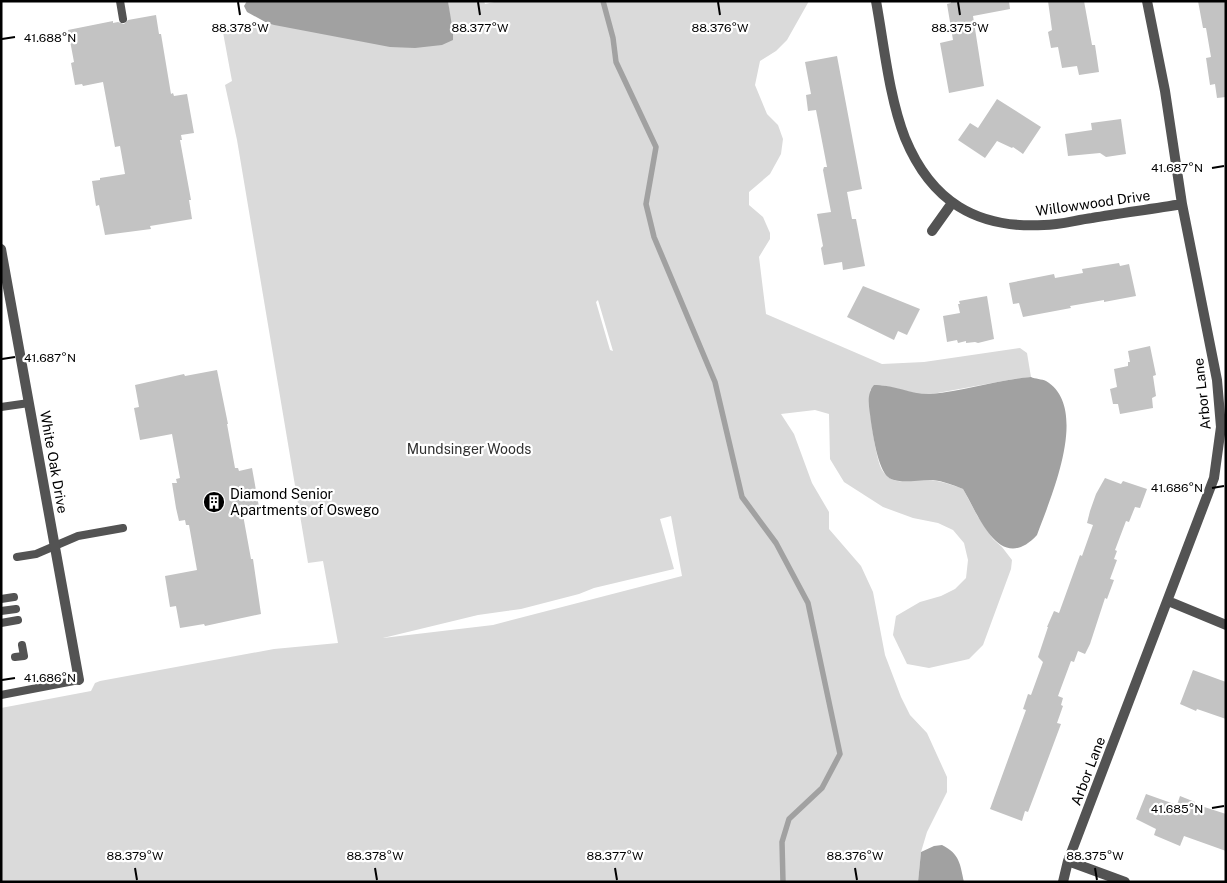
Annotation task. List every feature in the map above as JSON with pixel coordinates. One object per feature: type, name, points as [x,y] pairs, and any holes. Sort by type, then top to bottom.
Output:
[{"type":"street","name":"Willowwood Drive","points":[[876,1],[896,111],[905,137],[916,162],[929,183],[952,203],[984,219],[1009,225],[1044,226],[1182,204]]},
{"type":"street","name":"Arbor Lane","points":[[1063,882],[1068,861],[1214,478],[1221,427],[1216,380],[1182,204],[1165,91],[1147,1]]},
{"type":"street","points":[[932,231],[952,203]]},
{"type":"street","name":"White Oak Drive","points":[[1,249],[79,680]]},
{"type":"street","points":[[1168,601],[1226,625]]},
{"type":"street","points":[[1068,861],[1125,882]]},
{"type":"lane","points":[[120,1],[123,19]]},
{"type":"lane","points":[[1,407],[29,403]]},
{"type":"lane","points":[[17,557],[36,554],[78,536],[123,528]]},
{"type":"lane","points":[[1,599],[14,596]]},
{"type":"lane","points":[[1,611],[16,609]]},
{"type":"lane","points":[[1,623],[18,620]]},
{"type":"lane","points":[[16,657],[24,656],[22,645]]},
{"type":"lane","points":[[1,696],[79,680]]},
{"type":"green space","name":"Mundsinger Woods","points":[[448,1],[484,1],[485,4],[499,1],[809,1],[787,40],[776,51],[760,61],[755,85],[767,114],[778,125],[783,139],[781,154],[770,174],[749,192],[749,205],[763,217],[770,233],[770,239],[759,257],[766,314],[882,364],[924,362],[1020,348],[1027,353],[1031,377],[932,394],[918,394],[882,385],[870,390],[873,431],[882,470],[895,480],[929,480],[963,489],[978,517],[993,539],[1012,560],[1011,569],[983,645],[969,659],[929,668],[907,664],[893,635],[896,616],[920,602],[941,596],[955,589],[966,578],[968,560],[964,543],[953,530],[938,523],[913,518],[883,507],[844,482],[830,459],[829,414],[815,410],[781,414],[794,434],[812,483],[829,512],[829,529],[861,566],[873,592],[885,655],[901,697],[910,715],[927,733],[947,777],[947,792],[927,832],[921,852],[918,882],[1,882],[1,708],[91,691],[95,683],[100,681],[274,649],[338,643],[323,561],[308,563],[237,140],[225,85],[232,81],[222,27],[450,17]],"holes":[[[598,300],[613,351],[610,350],[596,302]],[[671,516],[682,576],[493,625],[383,638],[478,615],[521,609],[579,594],[594,588],[674,569],[660,519]]]},
{"type":"shaded area","points":[[247,1],[448,1],[453,40],[442,45],[415,48],[390,47],[269,24],[247,12],[244,6]]},
{"type":"shaded area","points":[[1031,377],[1046,381],[1059,394],[1065,411],[1066,432],[1057,478],[1043,519],[1037,535],[1024,546],[1012,548],[1002,545],[992,537],[963,489],[933,480],[897,481],[884,473],[876,451],[869,408],[870,393],[874,385],[931,394]]},
{"type":"shaded area","points":[[942,845],[956,856],[964,882],[918,882],[921,852],[934,846]]},
{"type":"building","points":[[951,1],[1009,1],[1010,9],[973,16],[984,86],[949,93],[940,43],[953,40],[947,4],[951,3]]},
{"type":"building","points":[[1048,1],[1084,1],[1092,45],[1095,45],[1099,72],[1079,75],[1077,66],[1062,68],[1058,47],[1051,48],[1048,32],[1052,30]]},
{"type":"building","points":[[1198,1],[1226,1],[1226,97],[1217,98],[1215,84],[1210,85],[1206,58],[1211,57],[1206,28],[1203,28]]},
{"type":"building","points":[[156,15],[171,94],[173,93],[174,96],[187,94],[194,133],[181,135],[182,140],[180,140],[191,200],[189,200],[192,219],[150,226],[151,229],[105,235],[99,205],[96,206],[92,181],[125,174],[120,146],[115,147],[103,82],[83,86],[82,84],[75,85],[71,63],[74,62],[68,30],[113,21],[113,23],[124,24],[128,20]]},
{"type":"building","points":[[837,56],[862,189],[847,192],[852,219],[856,219],[865,266],[843,270],[842,262],[824,265],[821,248],[823,246],[817,214],[831,212],[823,170],[824,167],[827,167],[816,110],[808,111],[806,95],[811,94],[805,62]]},
{"type":"building","points":[[997,99],[1041,127],[1023,154],[1013,147],[997,141],[985,158],[958,140],[970,123],[978,128]]},
{"type":"building","points":[[1121,119],[1126,154],[1106,157],[1100,153],[1068,156],[1065,134],[1092,130],[1091,123]]},
{"type":"building","points":[[1119,263],[1120,266],[1129,264],[1136,296],[1070,306],[1071,308],[1023,317],[1019,303],[1013,304],[1009,283],[1054,274],[1055,278],[1083,273],[1082,269]]},
{"type":"building","points":[[863,286],[920,309],[907,335],[898,331],[894,340],[847,317]]},
{"type":"building","points":[[987,296],[994,339],[978,343],[966,343],[966,341],[958,343],[957,340],[947,342],[943,316],[960,313],[959,301]]},
{"type":"building","points":[[1150,346],[1156,375],[1153,376],[1156,396],[1152,398],[1153,408],[1120,414],[1118,404],[1113,404],[1110,389],[1117,387],[1114,369],[1128,366],[1128,362],[1130,362],[1128,351]]},
{"type":"building","name":"Diamond Senior Apartments of Oswego","points":[[217,370],[235,468],[238,468],[239,471],[252,468],[259,507],[245,509],[246,514],[243,515],[251,559],[253,559],[261,614],[205,626],[204,624],[180,628],[176,606],[170,607],[165,576],[197,570],[189,525],[186,525],[185,520],[179,521],[176,508],[172,483],[177,483],[176,479],[180,478],[172,434],[140,440],[134,408],[139,407],[135,385],[184,374],[185,376]]},
{"type":"building","points":[[1105,478],[1121,484],[1123,481],[1147,489],[1140,508],[1135,507],[1129,522],[1126,521],[1115,550],[1117,551],[1114,559],[1117,560],[1110,579],[1114,580],[1107,599],[1105,598],[1090,644],[1085,654],[1078,651],[1074,662],[1071,661],[1058,696],[1063,698],[1061,705],[1063,706],[1057,723],[1061,724],[1028,812],[1025,811],[1022,821],[990,809],[1026,710],[1023,709],[1028,694],[1031,695],[1043,662],[1038,657],[1047,627],[1054,611],[1059,613],[1080,555],[1082,556],[1093,525],[1087,523],[1090,511],[1096,494]]},
{"type":"building","points":[[1193,670],[1226,682],[1226,719],[1197,709],[1196,711],[1180,704]]},
{"type":"building","points":[[1146,794],[1177,805],[1180,796],[1195,802],[1195,804],[1226,814],[1226,851],[1184,836],[1180,846],[1154,835],[1156,829],[1136,819]]},
{"type":"waterway","points":[[603,1],[613,38],[616,62],[656,147],[646,204],[654,237],[715,382],[742,497],[776,543],[808,603],[840,754],[822,788],[789,819],[782,842],[783,882]]},
{"type":"place","name":"Diamond Senior Apartments of Oswego","points":[[214,502]]}]
